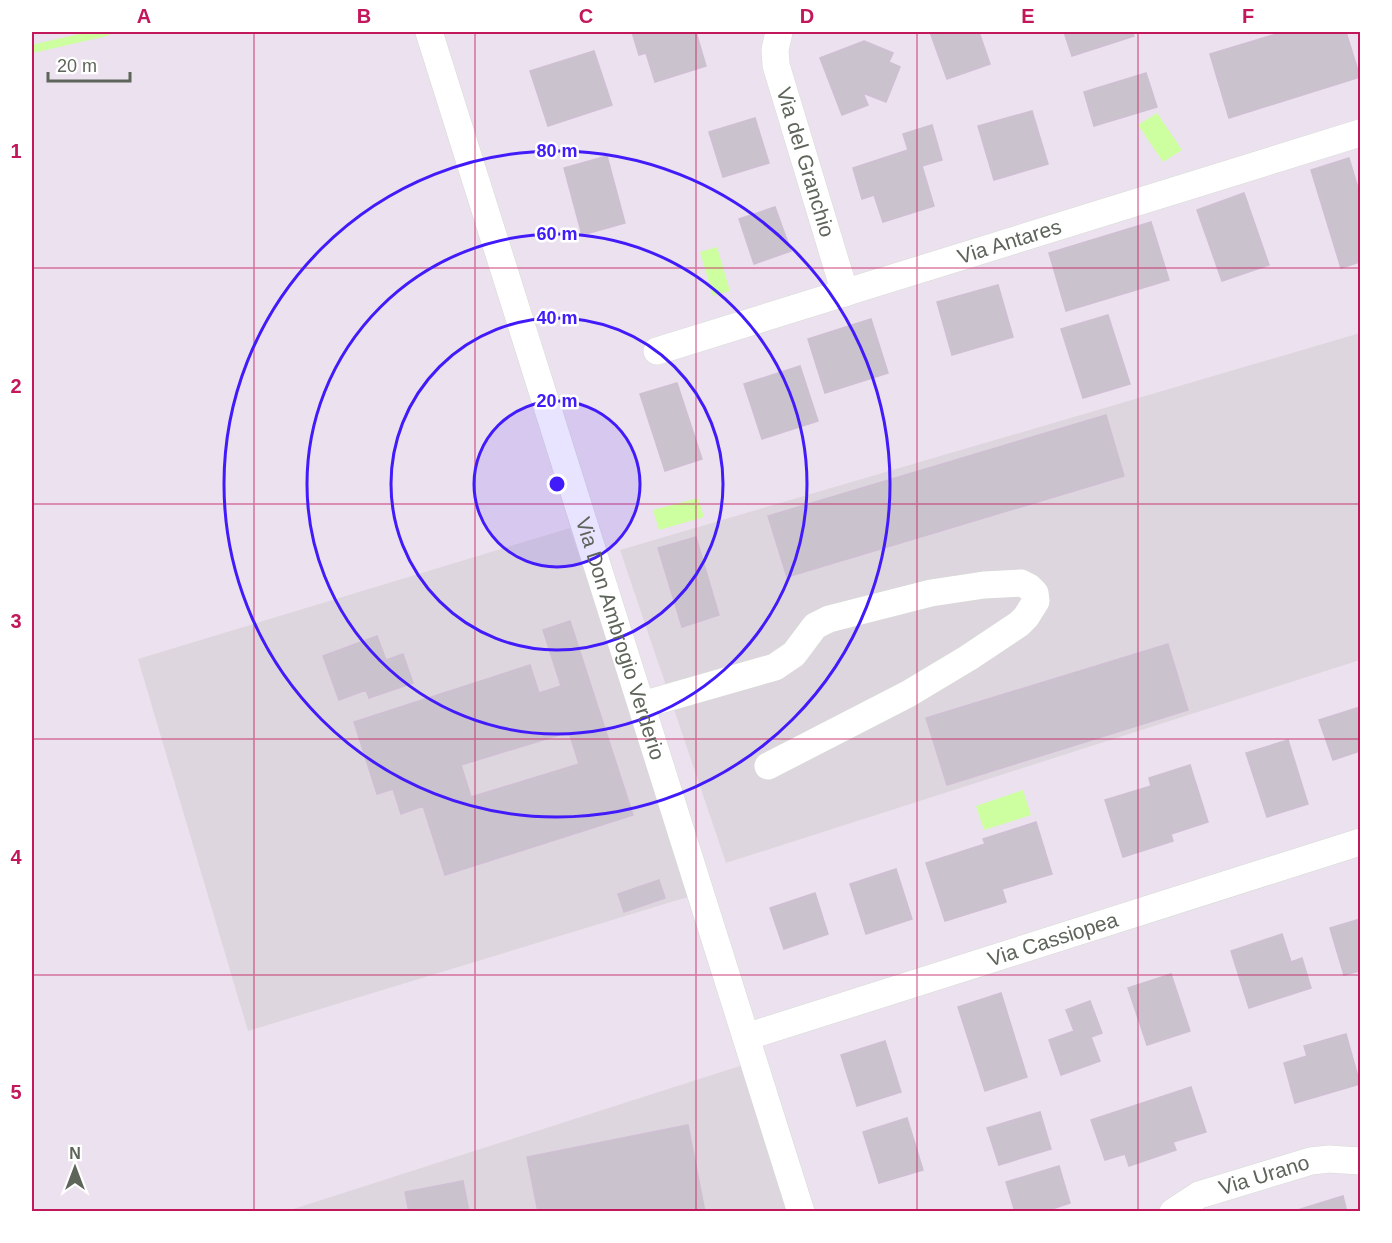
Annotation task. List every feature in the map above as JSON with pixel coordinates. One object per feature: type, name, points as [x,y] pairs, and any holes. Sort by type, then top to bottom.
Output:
[{"type":"street","name":"Via Don Ambrogio Verderio","points":[[429,32],[801,1212]]},
{"type":"street","name":"Via del Granchio","points":[[779,32],[774,50],[776,65],[845,293]]},
{"type":"street","name":"Via Antares","points":[[657,351],[1360,133]]},
{"type":"street","points":[[642,705],[774,667],[794,654],[814,626],[829,619],[931,593],[975,586],[1021,583],[1035,593],[1036,601],[1026,618],[968,658],[883,707],[768,766]]},
{"type":"street","name":"Via Cassiopea","points":[[746,1037],[1360,842]]},
{"type":"street","name":"Via Urano","points":[[1173,1212],[1183,1203],[1207,1192],[1311,1161],[1329,1158],[1360,1161]]},
{"type":"shaded area","points":[[1157,113],[1182,150],[1163,162],[1138,125]]},
{"type":"shaded area","points":[[717,247],[730,291],[713,296],[700,252]]},
{"type":"shaded area","points":[[1360,333],[1360,660],[726,863],[620,550]]},
{"type":"shaded area","points":[[698,498],[704,517],[659,530],[653,510]]},
{"type":"shaded area","points":[[570,528],[691,896],[248,1031],[138,659]]},
{"type":"shaded area","points":[[1023,790],[1031,815],[984,830],[976,806]]},
{"type":"shaded area","points":[[746,1064],[792,1212],[284,1212]]},
{"type":"building","points":[[632,32],[696,32],[706,66],[655,82],[646,53],[639,55]]},
{"type":"building","points":[[930,32],[979,32],[990,64],[947,79]]},
{"type":"building","points":[[1064,32],[1132,32],[1134,36],[1072,56]]},
{"type":"building","points":[[1283,32],[1346,32],[1360,77],[1229,118],[1210,54]]},
{"type":"building","points":[[864,41],[893,53],[889,62],[900,67],[886,102],[863,93],[868,105],[842,115],[820,58]]},
{"type":"building","points":[[594,51],[612,105],[548,126],[530,71]]},
{"type":"building","points":[[1146,73],[1157,107],[1094,126],[1084,92]]},
{"type":"building","points":[[1032,111],[1048,164],[994,180],[978,126]]},
{"type":"building","points":[[755,118],[769,163],[723,177],[709,132]]},
{"type":"building","points":[[932,125],[942,160],[922,166],[934,206],[883,222],[874,195],[862,199],[853,168],[908,150],[903,134]]},
{"type":"building","points":[[607,156],[625,223],[582,235],[564,168]]},
{"type":"building","points":[[1349,158],[1360,195],[1360,262],[1341,268],[1311,170]]},
{"type":"building","points":[[1244,193],[1269,265],[1222,281],[1197,210]]},
{"type":"building","points":[[775,207],[791,251],[754,264],[739,219]]},
{"type":"building","points":[[1151,222],[1169,280],[1066,311],[1049,253]]},
{"type":"building","points":[[998,285],[1013,337],[952,355],[937,302]]},
{"type":"building","points":[[1108,315],[1130,384],[1083,398],[1061,329]]},
{"type":"building","points":[[871,319],[888,373],[825,393],[808,339]]},
{"type":"building","points":[[800,366],[818,421],[762,439],[744,384]]},
{"type":"building","points":[[677,383],[702,459],[665,471],[640,394]]},
{"type":"building","points":[[1106,415],[1124,476],[787,577],[768,516]]},
{"type":"building","points":[[696,537],[719,615],[682,627],[658,548]]},
{"type":"building","points":[[570,621],[633,815],[445,875],[423,806],[401,814],[393,789],[377,794],[354,722],[530,665],[539,693],[561,686],[543,630]],"holes":[[[569,732],[579,764],[471,797],[461,765]]]},
{"type":"building","points":[[377,636],[386,660],[403,654],[413,683],[369,698],[366,690],[339,700],[323,656]]},
{"type":"building","points":[[1168,644],[1188,710],[947,785],[926,718]]},
{"type":"building","points":[[1360,707],[1360,751],[1333,760],[1319,720]]},
{"type":"building","points":[[1288,740],[1308,804],[1267,817],[1246,753]]},
{"type":"building","points":[[1190,765],[1208,822],[1171,834],[1173,841],[1123,857],[1105,800],[1151,786],[1149,778]]},
{"type":"building","points":[[1036,822],[1052,874],[1002,889],[1006,902],[945,921],[926,863],[985,844],[983,839]]},
{"type":"building","points":[[896,869],[912,919],[866,934],[850,884]]},
{"type":"building","points":[[659,880],[665,898],[624,912],[618,894]]},
{"type":"building","points":[[815,893],[828,934],[784,949],[770,908]]},
{"type":"building","points":[[1360,919],[1360,971],[1344,975],[1330,928]]},
{"type":"building","points":[[1282,934],[1291,962],[1302,958],[1311,988],[1249,1008],[1231,951]]},
{"type":"building","points":[[1171,974],[1190,1031],[1147,1045],[1128,988]]},
{"type":"building","points":[[1001,993],[1027,1077],[985,1091],[958,1007]]},
{"type":"building","points":[[1090,1001],[1102,1033],[1091,1037],[1100,1061],[1061,1075],[1049,1040],[1074,1031],[1066,1010]]},
{"type":"building","points":[[1346,1034],[1360,1084],[1295,1103],[1284,1063],[1307,1056],[1304,1046]]},
{"type":"building","points":[[885,1041],[901,1092],[857,1106],[841,1055]]},
{"type":"building","points":[[1191,1087],[1206,1132],[1173,1142],[1176,1150],[1129,1166],[1125,1154],[1105,1160],[1091,1120]]},
{"type":"building","points":[[1040,1112],[1051,1149],[999,1165],[987,1128]]},
{"type":"building","points":[[907,1118],[923,1170],[879,1183],[863,1132]]},
{"type":"building","points":[[688,1125],[705,1212],[538,1212],[527,1157]]},
{"type":"building","points":[[1059,1166],[1070,1203],[1043,1212],[1015,1212],[1006,1182]]},
{"type":"building","points":[[463,1181],[469,1212],[409,1212],[405,1192]]},
{"type":"building","points":[[1343,1196],[1347,1212],[1291,1212]]},
{"type":"waterway","points":[[32,49],[106,32]]}]
